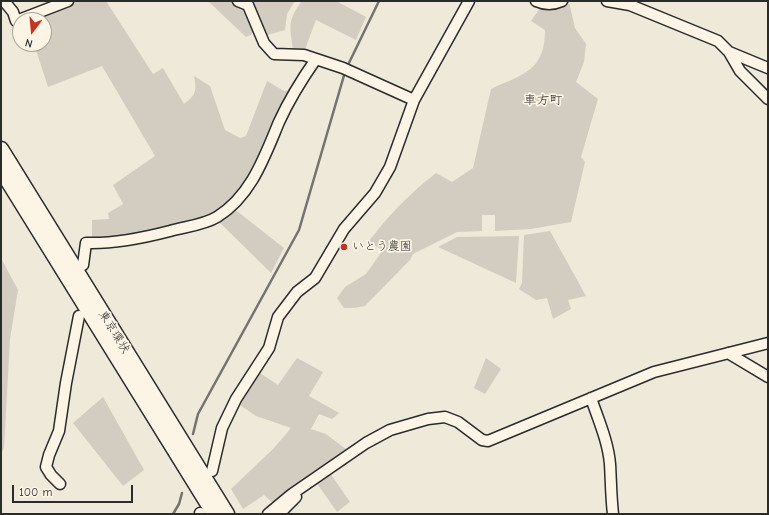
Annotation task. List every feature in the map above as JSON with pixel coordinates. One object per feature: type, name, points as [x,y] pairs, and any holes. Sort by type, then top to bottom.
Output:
[{"type":"highway","name":"東京環状","points":[[1,149],[227,514]]},
{"type":"highway","name":"東京環状","points":[[1,170],[205,514]]},
{"type":"street","points":[[4,1],[13,12],[16,21],[68,1]]},
{"type":"street","points":[[238,1],[248,4],[264,43],[274,54],[304,55],[347,69],[414,100]]},
{"type":"street","points":[[212,471],[222,428],[236,399],[269,348],[278,317],[298,292],[315,278],[344,229],[376,193],[390,167],[414,100],[469,1]]},
{"type":"street","points":[[536,1],[543,4],[551,4],[562,1]]},
{"type":"street","points":[[607,1],[630,6],[718,41],[729,52],[740,71],[768,100]]},
{"type":"street","points":[[729,52],[768,68]]},
{"type":"street","points":[[83,265],[86,243],[100,244],[151,236],[215,218],[231,207],[246,190],[259,170],[288,105],[316,59]]},
{"type":"street","points":[[60,484],[51,475],[46,466],[59,432],[66,383],[80,316]]},
{"type":"street","points":[[268,514],[279,504],[366,443],[390,430],[428,419],[445,417],[458,422],[482,440],[488,441],[654,372],[768,343]]},
{"type":"street","points":[[728,353],[768,377]]},
{"type":"street","points":[[591,398],[606,441],[610,464],[610,488],[613,514]]},
{"type":"street","points":[[279,514],[308,483]]},
{"type":"shaded area","points":[[75,1],[106,1],[153,74],[163,68],[184,104],[195,92],[194,76],[210,86],[225,130],[240,138],[246,136],[267,81],[284,91],[295,89],[244,189],[213,217],[154,232],[95,240],[92,237],[92,220],[109,219],[108,213],[123,204],[113,185],[155,156],[102,66],[48,87],[37,52],[52,52],[52,12],[48,12]]},
{"type":"shaded area","points":[[208,1],[231,2],[246,7],[255,30],[251,35],[246,37]]},
{"type":"shaded area","points":[[251,1],[295,1],[287,14],[285,30],[264,36]]},
{"type":"shaded area","points":[[302,1],[336,1],[366,17],[356,40],[316,20],[304,52],[293,50],[291,24],[294,14]]},
{"type":"shaded area","points":[[569,2],[575,28],[586,44],[584,62],[576,82],[598,99],[581,157],[585,162],[571,222],[531,229],[495,231],[495,215],[482,215],[482,231],[457,232],[413,254],[410,260],[365,306],[344,308],[337,298],[345,287],[366,274],[383,250],[368,242],[392,214],[408,197],[436,173],[452,182],[473,168],[491,89],[522,75],[536,63],[544,44],[545,30],[531,21],[540,8],[558,6]]},
{"type":"shaded area","points":[[233,208],[284,248],[271,273],[216,219]]},
{"type":"shaded area","points":[[550,231],[586,296],[568,300],[571,309],[553,319],[547,298],[536,300],[519,289],[522,283],[524,235]]},
{"type":"shaded area","points":[[519,236],[516,283],[438,247],[457,237]]},
{"type":"shaded area","points":[[1,258],[18,290],[10,339],[4,448],[1,454]]},
{"type":"shaded area","points":[[297,358],[323,372],[309,396],[339,413],[332,419],[319,414],[311,429],[326,434],[347,450],[274,504],[264,495],[243,509],[231,489],[274,448],[291,428],[256,416],[240,405],[260,373],[278,385]]},
{"type":"shaded area","points":[[486,358],[501,369],[485,394],[474,388]]},
{"type":"shaded area","points":[[103,397],[144,470],[123,486],[73,423]]},
{"type":"shaded area","points":[[330,473],[350,502],[337,512],[316,482]]},
{"type":"waterway","points":[[347,67],[379,1]]},
{"type":"waterway","points":[[193,434],[198,414],[299,230],[345,72]]},
{"type":"waterway","points":[[173,514],[179,504],[182,493]]},
{"type":"place","name":"いとう農園","points":[[344,247]]},
{"type":"district","name":"車方町","points":[[543,100]]}]
